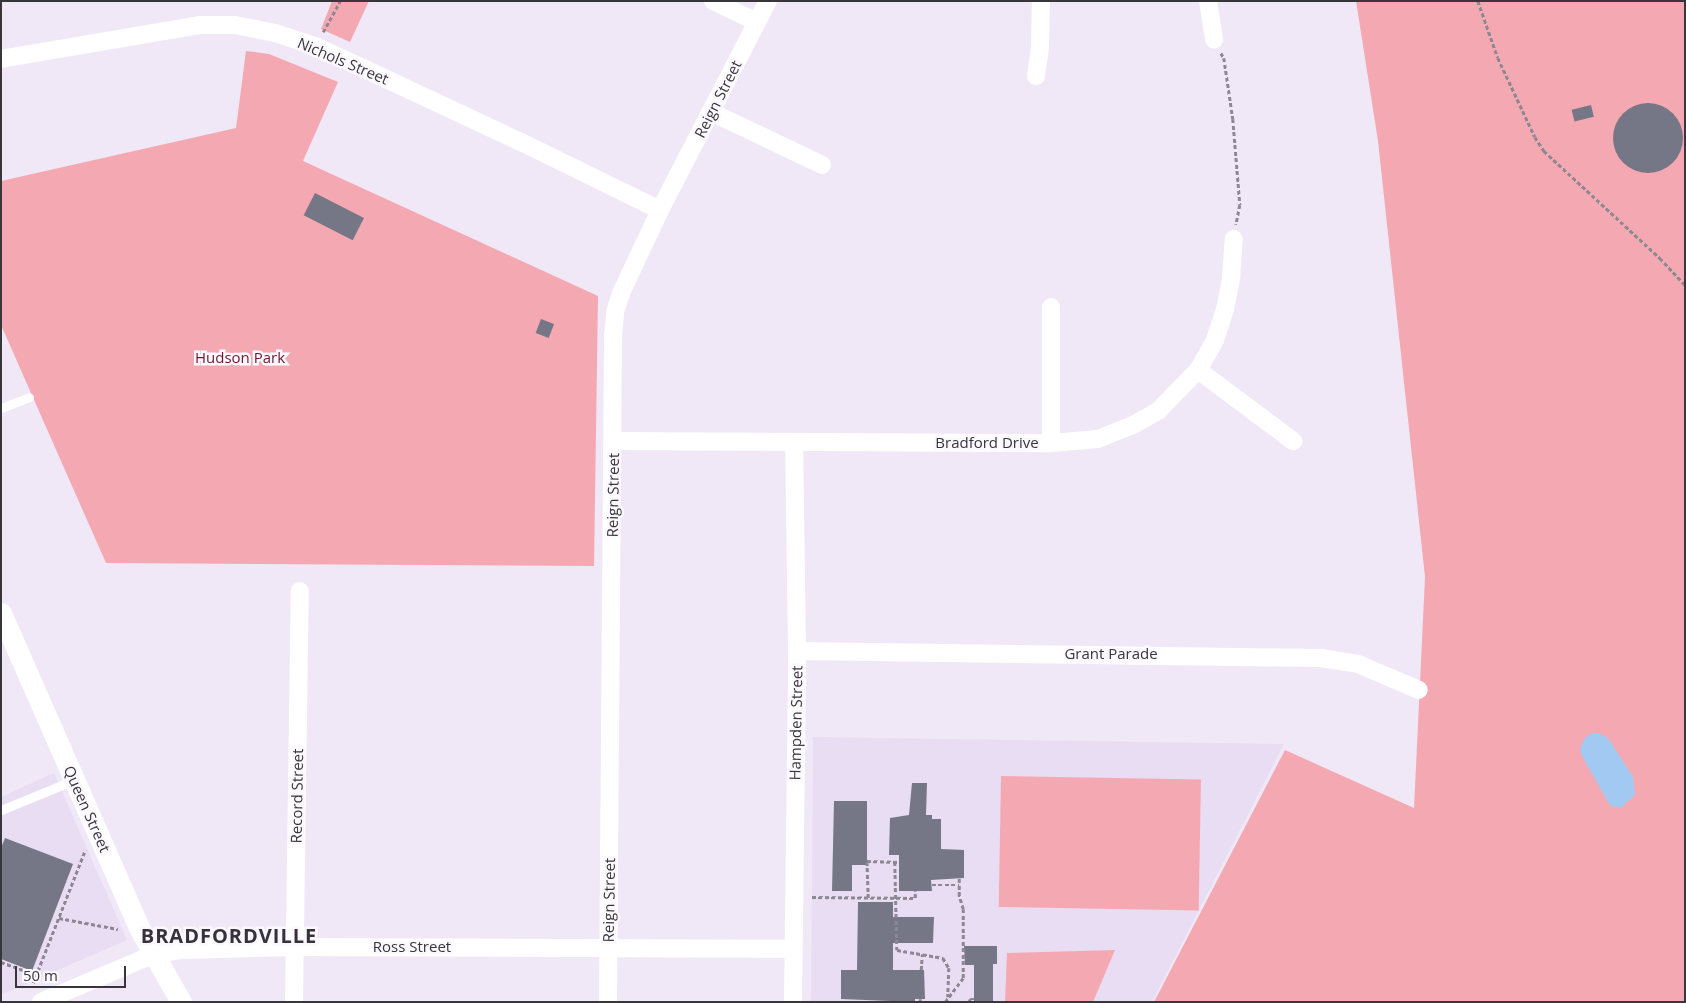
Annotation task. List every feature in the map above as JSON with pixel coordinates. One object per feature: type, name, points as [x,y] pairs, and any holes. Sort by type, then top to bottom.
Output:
[{"type":"street","points":[[713,1],[757,22]]},
{"type":"street","name":"Reign Street","points":[[608,1002],[614,441],[613,337],[616,312],[621,292],[660,210],[768,1]]},
{"type":"street","points":[[1036,76],[1040,46],[1040,1]]},
{"type":"street","points":[[1208,1],[1214,40]]},
{"type":"street","name":"Nichols Street","points":[[1,59],[199,25],[235,25],[275,33],[315,46],[522,142],[660,210]]},
{"type":"street","points":[[711,112],[822,165]]},
{"type":"street","name":"Bradford Drive","points":[[614,441],[794,444],[1050,443],[1098,439],[1133,425],[1158,411],[1198,370],[1215,340],[1225,310],[1231,278],[1234,239]]},
{"type":"street","points":[[1050,443],[1051,307]]},
{"type":"street","points":[[1198,370],[1293,441]]},
{"type":"street","name":"Hampden Street","points":[[793,1002],[797,651],[794,444]]},
{"type":"street","name":"Record Street","points":[[294,1002],[300,590]]},
{"type":"street","name":"Queen Street","points":[[1,613],[152,955],[181,1002]]},
{"type":"street","name":"Grant Parade","points":[[797,651],[1321,658],[1358,664],[1419,690]]},
{"type":"street","name":"Ross Street","points":[[41,1002],[152,955],[179,950],[294,947],[793,949]]},
{"type":"lane","points":[[1,408],[29,397]]},
{"type":"lane","points":[[1,810],[75,780]]},
{"type":"path","points":[[315,46],[340,1]]},
{"type":"path","points":[[1478,1],[1498,58],[1534,137],[1544,151],[1660,258],[1685,285]]},
{"type":"path","points":[[1214,40],[1224,58],[1233,119],[1240,205],[1234,239]]},
{"type":"path","points":[[33,983],[85,850]]},
{"type":"path","points":[[868,898],[867,861],[897,862],[897,950],[943,958],[950,968],[948,997]]},
{"type":"path","points":[[944,1002],[963,978],[963,909],[959,896],[960,878]]},
{"type":"path","points":[[932,885],[959,885]]},
{"type":"path","points":[[812,897],[916,898],[915,891]]},
{"type":"path","points":[[59,918],[118,929]]},
{"type":"path","points":[[921,970],[922,954]]},
{"type":"path","points":[[1,962],[36,975]]},
{"type":"path","points":[[970,1002],[970,999],[974,999]]},
{"type":"shaded area","points":[[813,737],[1284,744],[1152,1002],[811,1002]]},
{"type":"shaded area","points":[[54,773],[127,940],[1,995],[1,797]]},
{"type":"green space","points":[[332,1],[369,1],[350,42],[321,29]]},
{"type":"green space","points":[[1356,1],[1685,1],[1685,1002],[1154,1002],[1285,750],[1414,808],[1425,577],[1378,141]]},
{"type":"green space","name":"Hudson Park","points":[[246,51],[269,54],[338,82],[303,161],[598,296],[594,566],[106,563],[1,325],[1,181],[236,128]]},
{"type":"green space","points":[[1001,776],[1201,779],[1199,910],[999,907]]},
{"type":"green space","points":[[1115,950],[1093,1002],[1005,1002],[1007,953]]},
{"type":"water","points":[[1592,733],[1598,733],[1608,738],[1633,777],[1635,795],[1620,808],[1611,806],[1608,802],[1582,756],[1580,749],[1584,739]]},
{"type":"building","points":[[1648,103],[1661,106],[1673,113],[1680,125],[1683,138],[1680,151],[1673,163],[1661,170],[1648,173],[1635,170],[1623,163],[1616,151],[1613,138],[1616,125],[1623,113],[1635,106]]},
{"type":"building","points":[[1591,105],[1594,117],[1574,121],[1572,110]]},
{"type":"building","points":[[315,193],[364,218],[353,240],[304,215]]},
{"type":"building","points":[[541,319],[554,324],[549,338],[536,333]]},
{"type":"building","points":[[912,783],[927,783],[926,815],[932,815],[932,819],[941,819],[941,849],[964,850],[964,878],[931,880],[932,891],[899,891],[899,855],[889,855],[890,818],[909,815]]},
{"type":"building","points":[[834,801],[867,801],[867,865],[852,865],[852,891],[832,891]]},
{"type":"building","points":[[5,838],[73,864],[32,971],[1,959],[1,848]]},
{"type":"building","points":[[858,902],[893,902],[893,917],[934,917],[933,943],[893,943],[893,970],[924,970],[925,999],[915,999],[915,1002],[841,999],[841,970],[857,970]]},
{"type":"building","points":[[964,946],[997,946],[997,964],[993,964],[993,1002],[974,1002],[974,965],[965,965]]},
{"type":"district","name":"BRADFORDVILLE","points":[[229,935]]}]
